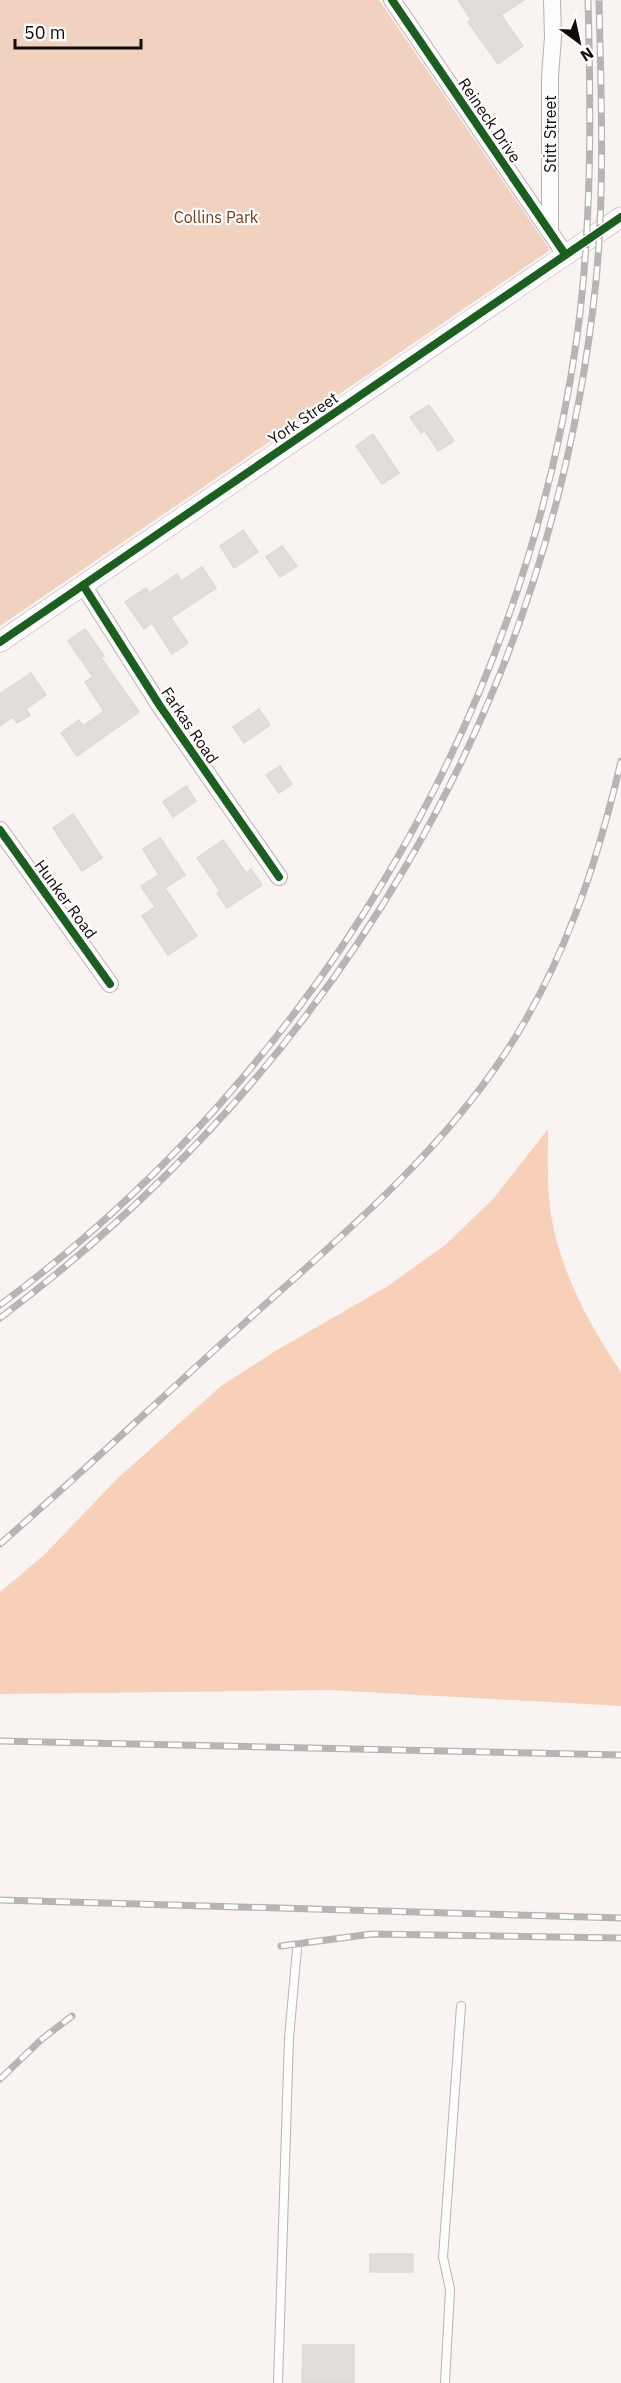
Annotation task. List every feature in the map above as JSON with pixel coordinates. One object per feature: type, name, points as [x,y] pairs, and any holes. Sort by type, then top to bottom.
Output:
[{"type":"street","name":"Reineck Drive","points":[[392,0],[565,255]]},
{"type":"street","name":"Stitt Street","points":[[550,232],[552,0]]},
{"type":"street","name":"York Street","points":[[0,642],[621,217]]},
{"type":"street","name":"Farkas Road","points":[[83,585],[160,706],[279,877]]},
{"type":"street","name":"Hunker Road","points":[[0,830],[110,984]]},
{"type":"lane","points":[[278,2383],[289,2038],[297,1949]]},
{"type":"lane","points":[[445,2383],[450,2289],[443,2257],[461,2006]]},
{"type":"green space","name":"Collins Park","points":[[0,0],[379,0],[550,250],[0,626]]},
{"type":"shaded area","points":[[548,1129],[549,1198],[560,1252],[586,1314],[621,1372],[621,1706],[330,1690],[0,1694],[0,1592],[43,1556],[118,1478],[221,1386],[277,1350],[388,1286],[445,1245],[493,1199]]},
{"type":"building","points":[[458,0],[524,0],[501,15],[523,46],[498,64],[468,22],[471,20]]},
{"type":"building","points":[[429,405],[454,441],[438,451],[425,431],[421,433],[410,417]]},
{"type":"building","points":[[373,434],[399,473],[382,484],[356,446]]},
{"type":"building","points":[[243,530],[258,552],[234,568],[220,546]]},
{"type":"building","points":[[282,546],[297,566],[280,577],[266,557]]},
{"type":"building","points":[[202,567],[216,588],[171,618],[188,643],[172,654],[152,623],[144,629],[125,602],[146,588],[149,593],[177,574],[181,581]]},
{"type":"building","points":[[85,629],[104,656],[101,658],[139,712],[77,756],[61,733],[79,720],[83,726],[104,711],[85,682],[93,677],[68,641]]},
{"type":"building","points":[[31,673],[46,695],[26,709],[30,715],[17,723],[13,717],[0,726],[0,694]]},
{"type":"building","points":[[259,709],[270,725],[244,743],[233,727]]},
{"type":"building","points":[[280,766],[292,784],[279,793],[266,775]]},
{"type":"building","points":[[186,786],[196,801],[173,817],[163,802]]},
{"type":"building","points":[[73,814],[102,858],[82,871],[53,828]]},
{"type":"building","points":[[160,838],[185,875],[165,888],[197,936],[168,955],[142,916],[155,907],[141,886],[159,875],[143,849]]},
{"type":"building","points":[[223,840],[246,873],[251,869],[262,885],[227,908],[217,893],[220,891],[197,858]]},
{"type":"building","points":[[370,2254],[413,2254],[413,2272],[370,2272]]},
{"type":"building","points":[[303,2345],[354,2345],[354,2383],[302,2383]]},
{"type":"railway","points":[[0,1305],[112,1213],[214,1110],[305,998],[385,878],[453,751],[508,618],[550,479],[577,337],[588,211],[590,85],[588,0]]},
{"type":"railway","points":[[0,1318],[121,1218],[229,1108],[325,989],[408,862],[477,727],[532,585],[572,436],[596,281],[599,246],[602,140],[599,0]]},
{"type":"railway","points":[[0,1544],[381,1199],[446,1130],[476,1094],[525,1021],[561,950],[589,876],[621,761]]},
{"type":"railway","points":[[0,1741],[621,1755]]},
{"type":"railway","points":[[0,1900],[621,1918]]},
{"type":"railway","points":[[281,1946],[372,1934],[621,1938]]},
{"type":"railway","points":[[0,2079],[42,2039],[72,2016]]},
{"type":"cycle path","points":[[392,0],[565,254]]},
{"type":"cycle path","points":[[0,642],[621,217]]},
{"type":"cycle path","points":[[83,585],[160,706],[279,877]]},
{"type":"cycle path","points":[[0,830],[110,984]]}]
